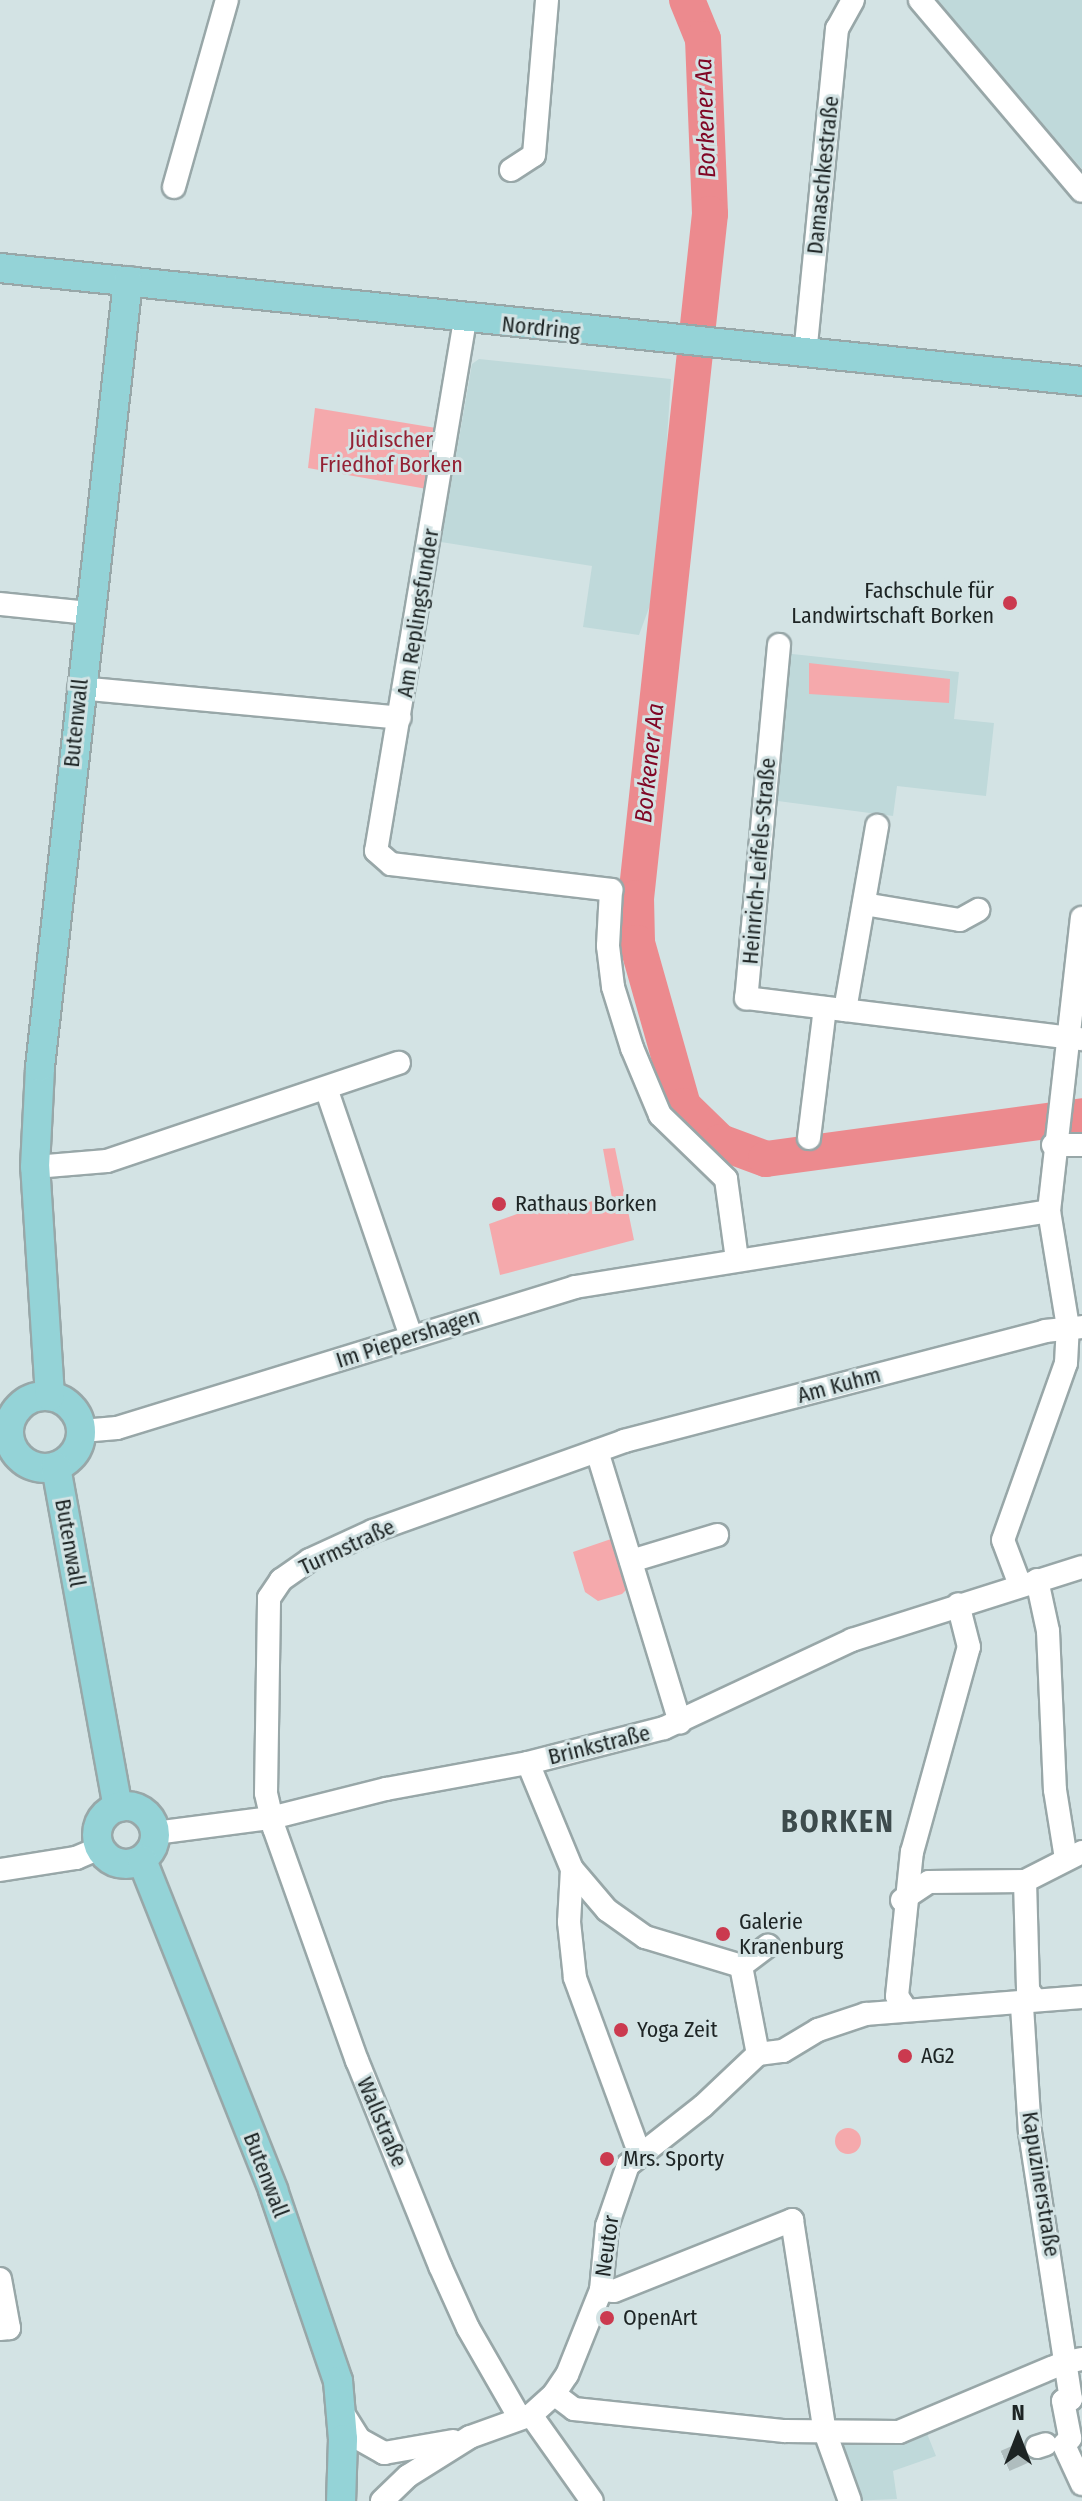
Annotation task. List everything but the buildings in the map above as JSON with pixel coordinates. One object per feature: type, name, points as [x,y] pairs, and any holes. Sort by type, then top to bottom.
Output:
[{"type":"main road","name":"Nordring","points":[[0,268],[663,341],[1082,381]]},
{"type":"main road","name":"Butenwall","points":[[50,1396],[35,1167],[40,1067],[79,688],[128,281]]},
{"type":"main road","points":[[50,1396],[75,1411],[82,1431],[77,1451],[56,1467],[28,1464],[6,1449],[10,1422],[16,1411],[35,1397],[50,1396]]},
{"type":"main road","name":"Butenwall","points":[[56,1467],[118,1807]]},
{"type":"main road","points":[[118,1807],[143,1811],[155,1833],[152,1848],[142,1860],[118,1863],[100,1848],[98,1828],[118,1807]]},
{"type":"main road","name":"Butenwall","points":[[142,1860],[273,2190],[338,2381],[341,2501]]},
{"type":"street","points":[[174,187],[227,0]]},
{"type":"street","points":[[511,170],[534,155],[547,0]]},
{"type":"street","name":"Damaschkestraße","points":[[805,355],[837,29],[853,0]]},
{"type":"street","points":[[920,0],[1082,191]]},
{"type":"street","name":"Am Replingsfunder","points":[[465,320],[376,851],[391,864],[611,890],[608,946],[613,987],[632,1048],[660,1115],[726,1179],[737,1259]]},
{"type":"street","points":[[0,604],[88,613]]},
{"type":"street","name":"Heinrich-Leifels-Straße","points":[[779,645],[746,998],[1074,1039]]},
{"type":"street","points":[[79,688],[400,718]]},
{"type":"street","points":[[809,1138],[835,1009],[864,904],[877,826]]},
{"type":"street","points":[[864,904],[960,920],[978,910]]},
{"type":"street","points":[[904,1897],[929,1882],[1025,1881],[1074,1855],[1055,1790],[1048,1631],[1029,1582],[1003,1540],[1060,1388],[1075,1327],[1049,1211],[1058,1101],[1074,1039],[1082,918]]},
{"type":"street","points":[[35,1167],[107,1161],[327,1091],[399,1063]]},
{"type":"street","points":[[327,1091],[411,1337]]},
{"type":"street","points":[[1053,1140],[1082,1145]]},
{"type":"street","name":"Im Piepershagen","points":[[82,1431],[117,1428],[575,1287],[1049,1211]]},
{"type":"street","name":"Am Kuhm","points":[[597,1451],[1075,1327]]},
{"type":"street","points":[[597,1451],[680,1723]]},
{"type":"street","name":"Turmstraße","points":[[271,1818],[266,1793],[265,1619],[269,1598],[281,1580],[310,1560],[373,1531],[597,1451]]},
{"type":"street","points":[[631,1561],[717,1535]]},
{"type":"street","name":"Brinkstraße","points":[[155,1833],[271,1818],[386,1789],[528,1763],[680,1723],[852,1640],[1082,1567]]},
{"type":"street","points":[[905,2008],[897,1996],[904,1897],[912,1852],[969,1647],[958,1604]]},
{"type":"street","points":[[528,1763],[572,1869],[607,1910],[645,1937],[741,1966]]},
{"type":"street","name":"Wallstraße","points":[[271,1818],[357,2061],[468,2328],[525,2415],[592,2501]]},
{"type":"street","points":[[0,1870],[76,1858],[100,1848]]},
{"type":"street","points":[[572,1869],[569,1922],[575,1978],[639,2152]]},
{"type":"street","name":"Kapuzinerstraße","points":[[1025,1881],[1030,2132],[1072,2361],[1071,2399],[1063,2401],[1070,2438],[1064,2445],[1082,2484]]},
{"type":"street","points":[[741,1966],[768,1946]]},
{"type":"street","points":[[741,1966],[758,2054],[783,2051],[818,2030],[866,2014],[905,2008],[1082,1997]]},
{"type":"street","name":"Neutor","points":[[382,2501],[408,2476],[470,2437],[525,2415],[554,2394],[567,2375],[601,2290],[607,2226],[619,2181],[639,2152],[703,2106],[758,2054]]},
{"type":"street","points":[[601,2290],[614,2291],[792,2220],[825,2432],[850,2501]]},
{"type":"street","points":[[0,2279],[9,2328],[0,2329]]},
{"type":"street","points":[[554,2394],[574,2409],[825,2432],[899,2432],[924,2426],[1072,2361]]},
{"type":"street","name":"Neutor","points":[[341,2410],[359,2439],[384,2453],[470,2437]]},
{"type":"shaded area","points":[[935,0],[1082,0],[1082,169]]},
{"type":"shaded area","points":[[479,359],[671,379],[657,586],[639,635],[583,627],[592,566],[441,542],[472,364]]},
{"type":"shaded area","points":[[783,653],[959,672],[954,719],[994,723],[986,796],[897,786],[893,816],[770,800]]},
{"type":"shaded area","points":[[924,2426],[936,2456],[893,2471],[897,2499],[850,2501],[825,2432]]},
{"type":"green space","name":"Jüdischer Friedhof Borken","points":[[315,408],[436,428],[427,489],[308,468]]},
{"type":"green space","points":[[809,663],[950,679],[949,703],[809,694]]},
{"type":"green space","points":[[615,1148],[634,1240],[500,1275],[489,1224],[517,1214],[612,1198],[603,1149]]},
{"type":"green space","points":[[614,1538],[620,1572],[629,1587],[622,1594],[598,1601],[585,1592],[573,1552]]},
{"type":"green space","points":[[848,2128],[857,2132],[861,2141],[857,2150],[848,2154],[839,2150],[835,2141],[839,2132]]},
{"type":"waterway","name":"Borkener Aa","points":[[687,0],[703,39],[710,214],[636,898],[637,943],[683,1106],[720,1142],[766,1159],[1082,1116]]},
{"type":"tunnel","points":[[1005,2461],[1037,2447]]},
{"type":"place","name":"Fachschule für Landwirtschaft Borken","points":[[1010,603]]},
{"type":"place","name":"Rathaus Borken","points":[[499,1204]]},
{"type":"place","name":"Galerie Kranenburg","points":[[723,1934]]},
{"type":"place","name":"Yoga Zeit","points":[[621,2030]]},
{"type":"place","name":"AG2","points":[[905,2056]]},
{"type":"place","name":"Mrs. Sporty","points":[[607,2159]]},
{"type":"place","name":"OpenArt","points":[[607,2318]]},
{"type":"district","name":"BORKEN","points":[[838,1822]]}]
